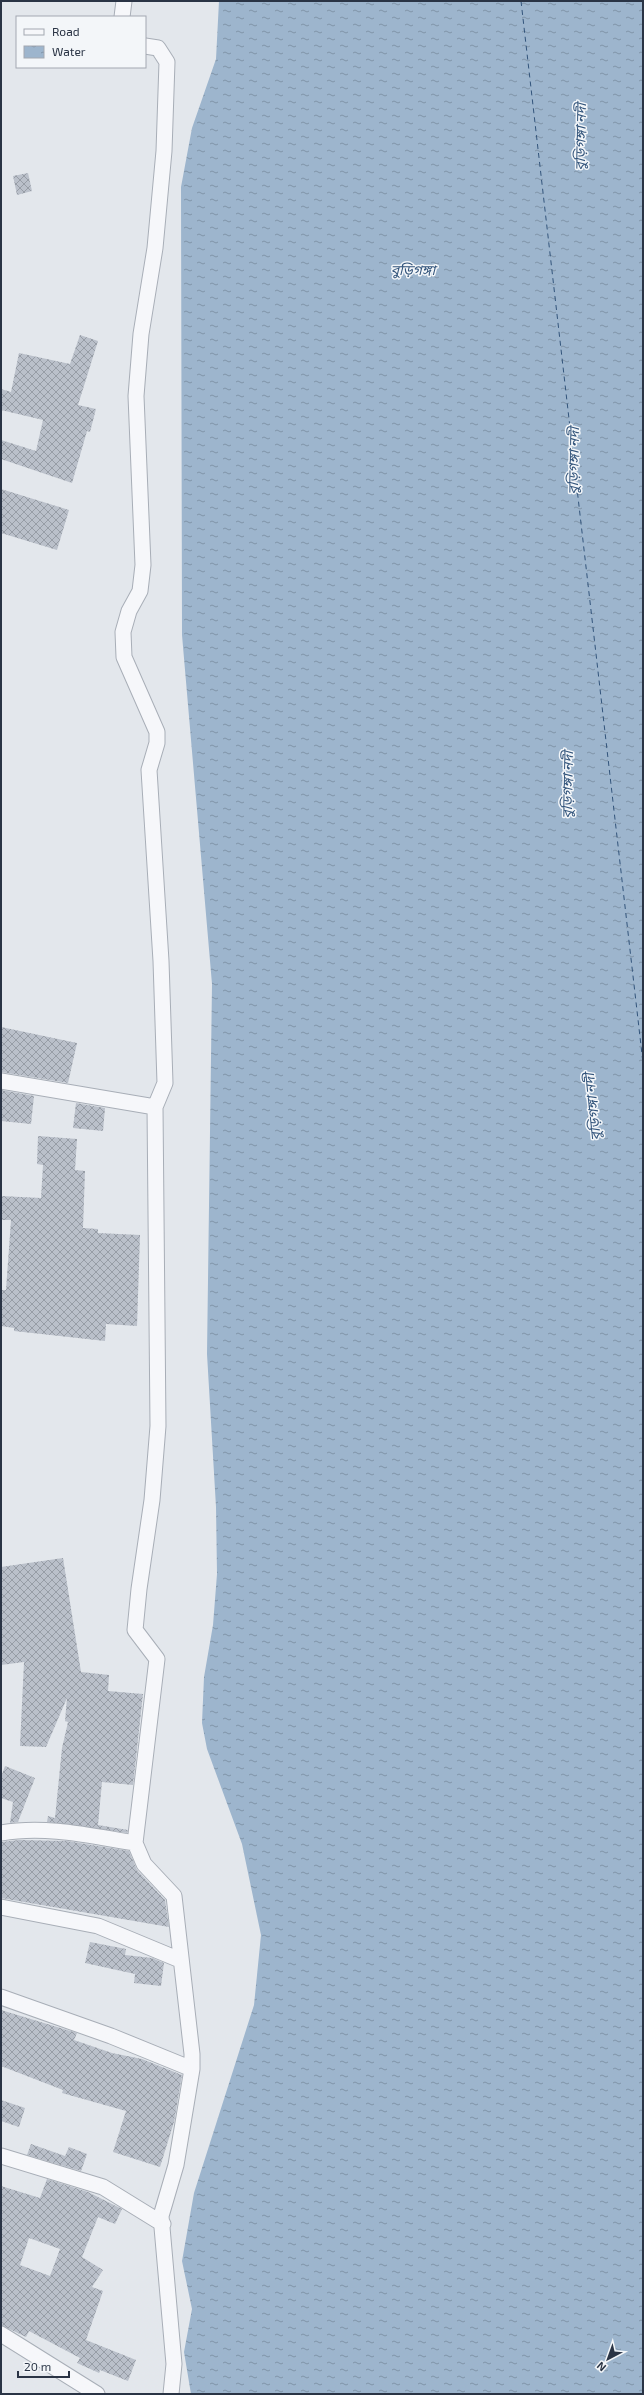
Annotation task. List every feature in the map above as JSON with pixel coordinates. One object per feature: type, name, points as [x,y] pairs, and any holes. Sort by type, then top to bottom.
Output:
[{"type":"street","points":[[122,16],[124,1]]},
{"type":"street","points":[[146,46],[158,48],[167,62],[164,150],[155,248],[141,334],[136,396],[143,565],[140,591],[128,612],[123,632],[124,657],[157,732],[157,743],[149,770],[161,961],[165,1083],[155,1107],[158,1426],[152,1500],[138,1589],[135,1630],[157,1659],[135,1843],[144,1864],[174,1896],[192,2069],[176,2165],[162,2216],[174,2364],[171,2394]]},
{"type":"street","points":[[1,1082],[155,1107]]},
{"type":"street","points":[[1,1833],[22,1829],[73,1833],[135,1843]]},
{"type":"street","points":[[1,1907],[98,1926],[180,1960]]},
{"type":"street","points":[[1,1998],[110,2036],[192,2069]]},
{"type":"street","points":[[1,2156],[103,2187],[163,2224]]},
{"type":"street","points":[[1,2334],[97,2394]]},
{"type":"water","name":"বুড়িগঙ্গা","points":[[219,1],[643,1],[643,2394],[191,2394],[184,2352],[192,2309],[182,2261],[194,2193],[254,2005],[261,1935],[242,1844],[207,1749],[202,1723],[204,1677],[213,1625],[217,1574],[216,1507],[207,1354],[212,984],[182,635],[181,187],[192,128],[216,59]]},
{"type":"building","points":[[28,173],[32,191],[17,195],[13,176]]},
{"type":"building","points":[[80,335],[98,341],[78,405],[96,409],[90,432],[87,431],[72,483],[1,459],[1,440],[36,451],[43,420],[1,410],[1,389],[11,392],[19,353],[70,364]]},
{"type":"building","points":[[1,489],[69,510],[57,550],[1,533]]},
{"type":"building","points":[[1,1027],[77,1043],[68,1083],[1,1072]]},
{"type":"building","points":[[1,1090],[34,1096],[31,1124],[1,1121]]},
{"type":"building","points":[[76,1103],[105,1108],[103,1131],[73,1128]]},
{"type":"building","points":[[38,1136],[77,1139],[75,1170],[85,1171],[83,1228],[98,1229],[98,1233],[140,1235],[137,1326],[106,1324],[105,1341],[14,1331],[14,1328],[1,1326],[1,1290],[6,1290],[11,1220],[1,1220],[1,1196],[41,1198],[43,1165],[37,1164]]},
{"type":"building","points":[[63,1558],[81,1672],[109,1675],[108,1691],[143,1694],[133,1785],[102,1782],[98,1825],[128,1830],[127,1833],[47,1822],[48,1816],[55,1818],[62,1748],[68,1722],[65,1721],[67,1698],[46,1747],[20,1746],[24,1662],[1,1665],[1,1567]]},
{"type":"building","points":[[5,1766],[35,1778],[18,1822],[10,1823],[13,1802],[1,1798],[1,1777]]},
{"type":"building","points":[[19,1840],[67,1841],[129,1851],[137,1870],[165,1900],[169,1927],[1,1898],[1,1842]]},
{"type":"building","points":[[90,1942],[126,1949],[125,1955],[152,1958],[164,1963],[161,1986],[134,1983],[135,1974],[85,1963]]},
{"type":"building","points":[[1,2010],[77,2033],[74,2040],[112,2053],[142,2059],[182,2075],[174,2122],[160,2167],[113,2152],[126,2111],[62,2093],[63,2090],[1,2066]]},
{"type":"building","points":[[1,2100],[25,2108],[19,2127],[1,2121]]},
{"type":"building","points":[[31,2144],[65,2156],[69,2147],[87,2154],[81,2171],[27,2155]]},
{"type":"building","points":[[47,2179],[88,2192],[122,2209],[115,2224],[98,2217],[82,2257],[103,2270],[92,2287],[103,2291],[86,2340],[136,2360],[128,2381],[100,2370],[99,2373],[77,2363],[80,2358],[29,2331],[26,2337],[1,2325],[1,2186],[40,2198]],"holes":[[[29,2238],[60,2249],[50,2276],[20,2265]]]},
{"type":"ferry route","points":[[521,1],[643,1063]]},
{"type":"water label","name":"বুড়িগঙ্গা নদী","points":[[580,137]]},
{"type":"water label","name":"বুড়িগঙ্গা নদী","points":[[573,461]]},
{"type":"water label","name":"বুড়িগঙ্গা নদী","points":[[567,785]]},
{"type":"water label","name":"বুড়িগঙ্গা নদী","points":[[592,1107]]}]
